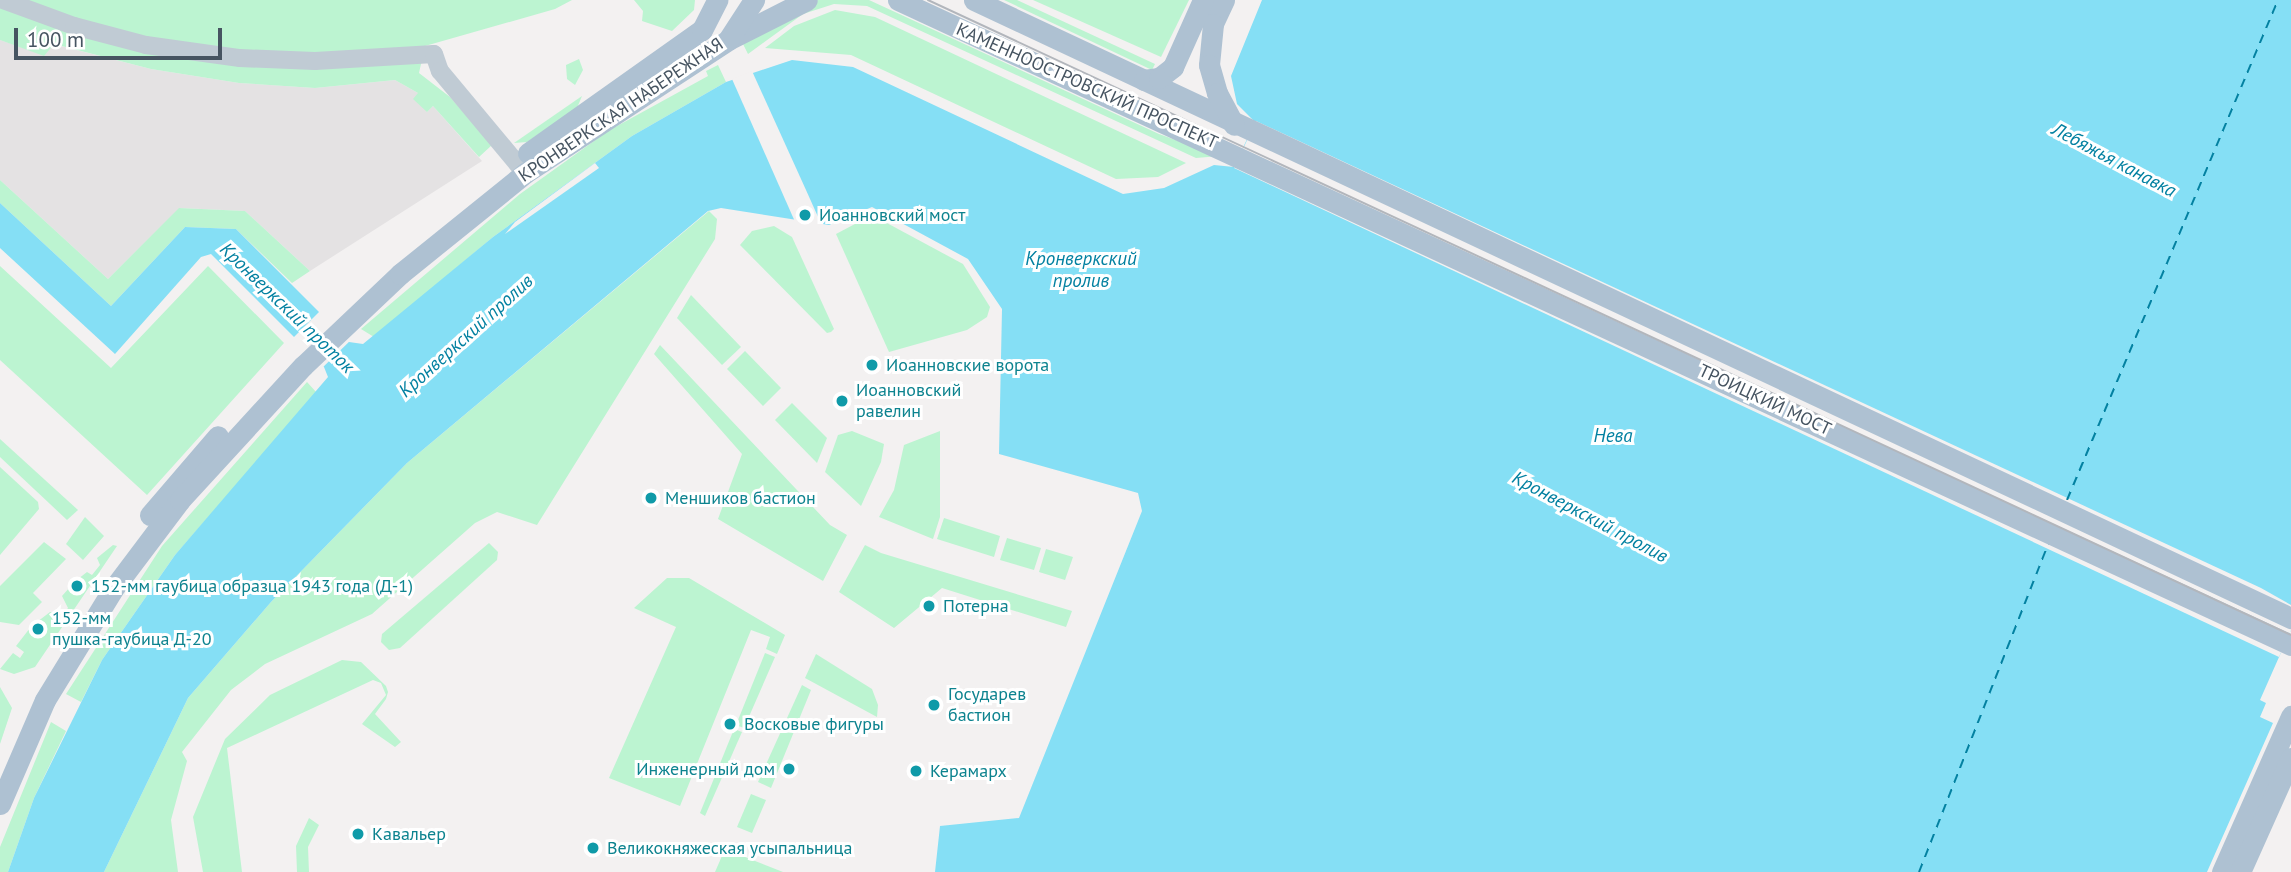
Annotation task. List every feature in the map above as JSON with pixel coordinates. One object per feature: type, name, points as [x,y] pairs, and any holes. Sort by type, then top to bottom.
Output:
[{"type":"main road","name":"КРОНВЕРКСКАЯ НАБЕРЕЖНАЯ","points":[[298,360],[344,315],[521,167],[702,30],[717,0]]},
{"type":"main road","name":"КРОНВЕРКСКАЯ НАБЕРЕЖНАЯ","points":[[521,167],[728,40],[754,0]]},
{"type":"main road","points":[[728,40],[807,0]]},
{"type":"main road","name":"КАМЕННООСТРОВСКИЙ ПРОСПЕКТ","points":[[898,0],[1238,154]]},
{"type":"main road","name":"КАМЕННООСТРОВСКИЙ ПРОСПЕКТ","points":[[974,0],[1242,129]]},
{"type":"main road","points":[[1144,80],[1168,73],[1203,0]]},
{"type":"main road","points":[[1224,0],[1210,40],[1212,79],[1242,129]]},
{"type":"main road","points":[[1188,33],[1196,43],[1210,40]]},
{"type":"main road","name":"ТРОИЦКИЙ МОСТ","points":[[1242,129],[2291,618]]},
{"type":"main road","name":"ТРОИЦКИЙ МОСТ","points":[[1238,154],[2288,644]]},
{"type":"main road","points":[[0,765],[33,693],[109,571],[169,491],[298,360]]},
{"type":"main road","points":[[0,804],[45,700],[113,589],[180,500],[298,360]]},
{"type":"main road","points":[[2222,872],[2291,716]]},
{"type":"main road","points":[[2240,872],[2291,758]]},
{"type":"street","points":[[3,0],[74,26],[146,45],[240,58],[315,61],[433,54],[440,71],[521,167]]},
{"type":"shaded area","points":[[0,40],[44,55],[53,44],[151,69],[239,83],[315,88],[395,80],[418,93],[427,112],[433,106],[482,161],[310,271],[245,211],[180,208],[108,279],[0,180]]},
{"type":"green space","points":[[0,0],[572,0],[555,9],[425,46],[419,73],[450,97],[492,145],[479,157],[433,106],[427,112],[413,99],[418,93],[395,80],[315,88],[239,83],[151,69],[54,44],[44,56],[0,40]]},
{"type":"green space","points":[[634,0],[695,0],[694,10],[672,31],[642,21],[643,11]]},
{"type":"green space","points":[[818,0],[869,0],[1159,134],[1220,156],[1196,158],[867,6],[834,4],[803,14],[748,54],[743,44]]},
{"type":"green space","points":[[1004,0],[1017,0],[1155,64],[1152,70]]},
{"type":"green space","points":[[1033,0],[1189,0],[1161,57]]},
{"type":"green space","points":[[835,10],[875,17],[1186,163],[1158,177],[1116,179],[851,55],[765,48],[794,26]]},
{"type":"green space","points":[[579,59],[583,70],[575,85],[567,79],[566,65]]},
{"type":"green space","points":[[718,65],[726,82],[632,136],[493,237],[374,337],[361,329],[520,194],[608,131],[708,76],[706,71]]},
{"type":"green space","points":[[582,96],[577,108],[527,142],[514,143]]},
{"type":"green space","points":[[0,180],[108,279],[179,208],[245,211],[310,271],[292,283],[236,229],[185,227],[111,306],[0,203]]},
{"type":"green space","points":[[709,211],[717,219],[715,239],[537,525],[497,512],[475,523],[372,614],[265,664],[231,690],[182,752],[187,761],[171,820],[178,872],[104,872],[188,698],[271,602],[407,463]]},
{"type":"green space","points":[[872,215],[963,264],[990,307],[987,317],[967,330],[889,352],[836,234]]},
{"type":"green space","points":[[774,226],[792,237],[834,329],[831,332],[827,333],[740,245],[752,231]]},
{"type":"green space","points":[[0,266],[111,368],[208,266],[284,343],[147,495],[0,360]]},
{"type":"green space","points":[[691,295],[741,347],[722,365],[677,318]]},
{"type":"green space","points":[[660,345],[830,525],[847,535],[823,581],[718,519],[742,454],[654,354]]},
{"type":"green space","points":[[745,351],[781,388],[763,406],[727,369]]},
{"type":"green space","points":[[307,382],[317,393],[175,555],[102,660],[81,702],[66,694],[162,546]]},
{"type":"green space","points":[[792,403],[827,438],[817,463],[775,420]]},
{"type":"green space","points":[[852,431],[884,444],[881,462],[861,506],[825,472],[838,435]]},
{"type":"green space","points":[[940,431],[940,517],[933,539],[879,517],[894,490],[904,445]]},
{"type":"green space","points":[[0,439],[78,510],[67,520],[0,457]]},
{"type":"green space","points":[[0,467],[38,502],[39,509],[0,555]]},
{"type":"green space","points":[[85,517],[104,536],[83,560],[66,544]]},
{"type":"green space","points":[[944,518],[1000,536],[994,557],[937,539]]},
{"type":"green space","points":[[1007,538],[1041,548],[1034,570],[1000,560]]},
{"type":"green space","points":[[44,542],[66,559],[33,593],[42,602],[19,625],[0,622],[0,586]]},
{"type":"green space","points":[[489,543],[498,552],[497,560],[400,648],[389,650],[381,642],[382,634]]},
{"type":"green space","points":[[113,545],[117,546],[35,667],[14,674],[0,669],[13,653],[20,658],[24,652],[16,646],[30,628],[41,635],[45,632],[37,622],[50,612],[63,614],[68,608],[62,596],[70,587],[81,592],[78,579],[87,572],[92,575],[100,565],[97,558]]},
{"type":"green space","points":[[865,545],[881,553],[1072,611],[1066,627],[942,588],[894,628],[839,592]]},
{"type":"green space","points":[[1046,549],[1073,557],[1065,580],[1039,572]]},
{"type":"green space","points":[[667,578],[689,578],[785,635],[777,654],[766,649],[770,637],[751,630],[680,806],[609,778],[676,627],[634,608]]},
{"type":"green space","points":[[765,653],[775,657],[744,728],[736,725]]},
{"type":"green space","points":[[816,654],[872,689],[878,705],[877,717],[805,678]]},
{"type":"green space","points":[[342,660],[361,662],[386,686],[388,692],[386,699],[375,714],[401,742],[395,747],[362,724],[386,695],[381,683],[373,680],[227,748],[242,872],[203,872],[193,817],[225,739],[270,695]]},
{"type":"green space","points":[[802,685],[811,690],[771,788],[758,782]]},
{"type":"green space","points":[[0,687],[12,708],[0,744]]},
{"type":"green space","points":[[51,722],[66,731],[34,798],[8,872],[0,872],[0,847]]},
{"type":"green space","points":[[734,729],[742,732],[705,816],[700,813]]},
{"type":"green space","points":[[751,794],[766,800],[752,833],[737,827]]},
{"type":"green space","points":[[309,818],[319,825],[308,847],[309,872],[297,872],[296,846]]},
{"type":"green space","points":[[725,849],[783,872],[715,872]]},
{"type":"water","name":"Нева","points":[[1262,0],[2291,0],[2291,630],[2260,700],[2266,703],[2260,717],[2273,723],[2207,872],[935,872],[940,826],[1019,818],[1142,511],[1138,493],[999,454],[1002,309],[968,259],[872,207],[829,225],[721,208],[708,211],[407,463],[271,602],[188,698],[104,872],[8,872],[34,798],[102,660],[175,555],[328,377],[324,367],[211,254],[201,257],[115,354],[0,248],[0,203],[111,306],[185,227],[236,229],[349,342],[363,344],[493,237],[632,136],[726,82],[792,60],[853,67],[1123,194],[1164,188],[1214,165],[1234,167],[1255,122],[1237,104],[1231,76]]},
{"type":"pier","points":[[752,71],[823,228],[796,224],[732,79]]},
{"type":"pier","points":[[1256,121],[2261,588],[2291,605],[2291,630],[2279,657],[1234,168]]},
{"type":"pier","points":[[595,163],[599,168],[505,234],[515,222]]},
{"type":"pier","points":[[322,309],[352,339],[321,369],[292,339]]},
{"type":"ferry route","points":[[2067,500],[2278,0]]},
{"type":"ferry route","points":[[1919,872],[2048,544]]},
{"type":"tram line","points":[[928,0],[2291,635]]},
{"type":"place","name":"Иоанновский мост","points":[[805,215]]},
{"type":"place","name":"Иоанновские ворота","points":[[872,365]]},
{"type":"place","name":"Иоанновский равелин","points":[[842,401]]},
{"type":"place","name":"Меншиков бастион","points":[[651,498]]},
{"type":"place","name":"152-мм гаубица образца 1943 года (Д-1)","points":[[77,586]]},
{"type":"place","name":"Потерна","points":[[929,606]]},
{"type":"place","name":"152-мм пушка-гаубица Д-20","points":[[38,629]]},
{"type":"place","name":"Государев бастион","points":[[934,705]]},
{"type":"place","name":"Восковые фигуры","points":[[730,724]]},
{"type":"place","name":"Инженерный дом","points":[[789,769]]},
{"type":"place","name":"Керамарх","points":[[916,771]]},
{"type":"place","name":"Кавальер","points":[[358,834]]},
{"type":"place","name":"Великокняжеская усыпальница","points":[[593,848]]},
{"type":"water label","name":"Лебяжья канавка","points":[[2114,160]]},
{"type":"water label","name":"Кронверкский пролив","points":[[1081,270]]},
{"type":"water label","name":"Кронверкский проток","points":[[287,308]]},
{"type":"water label","name":"Кронверкский пролив","points":[[466,336]]},
{"type":"water label","name":"Кронверкский пролив","points":[[1590,517]]}]
